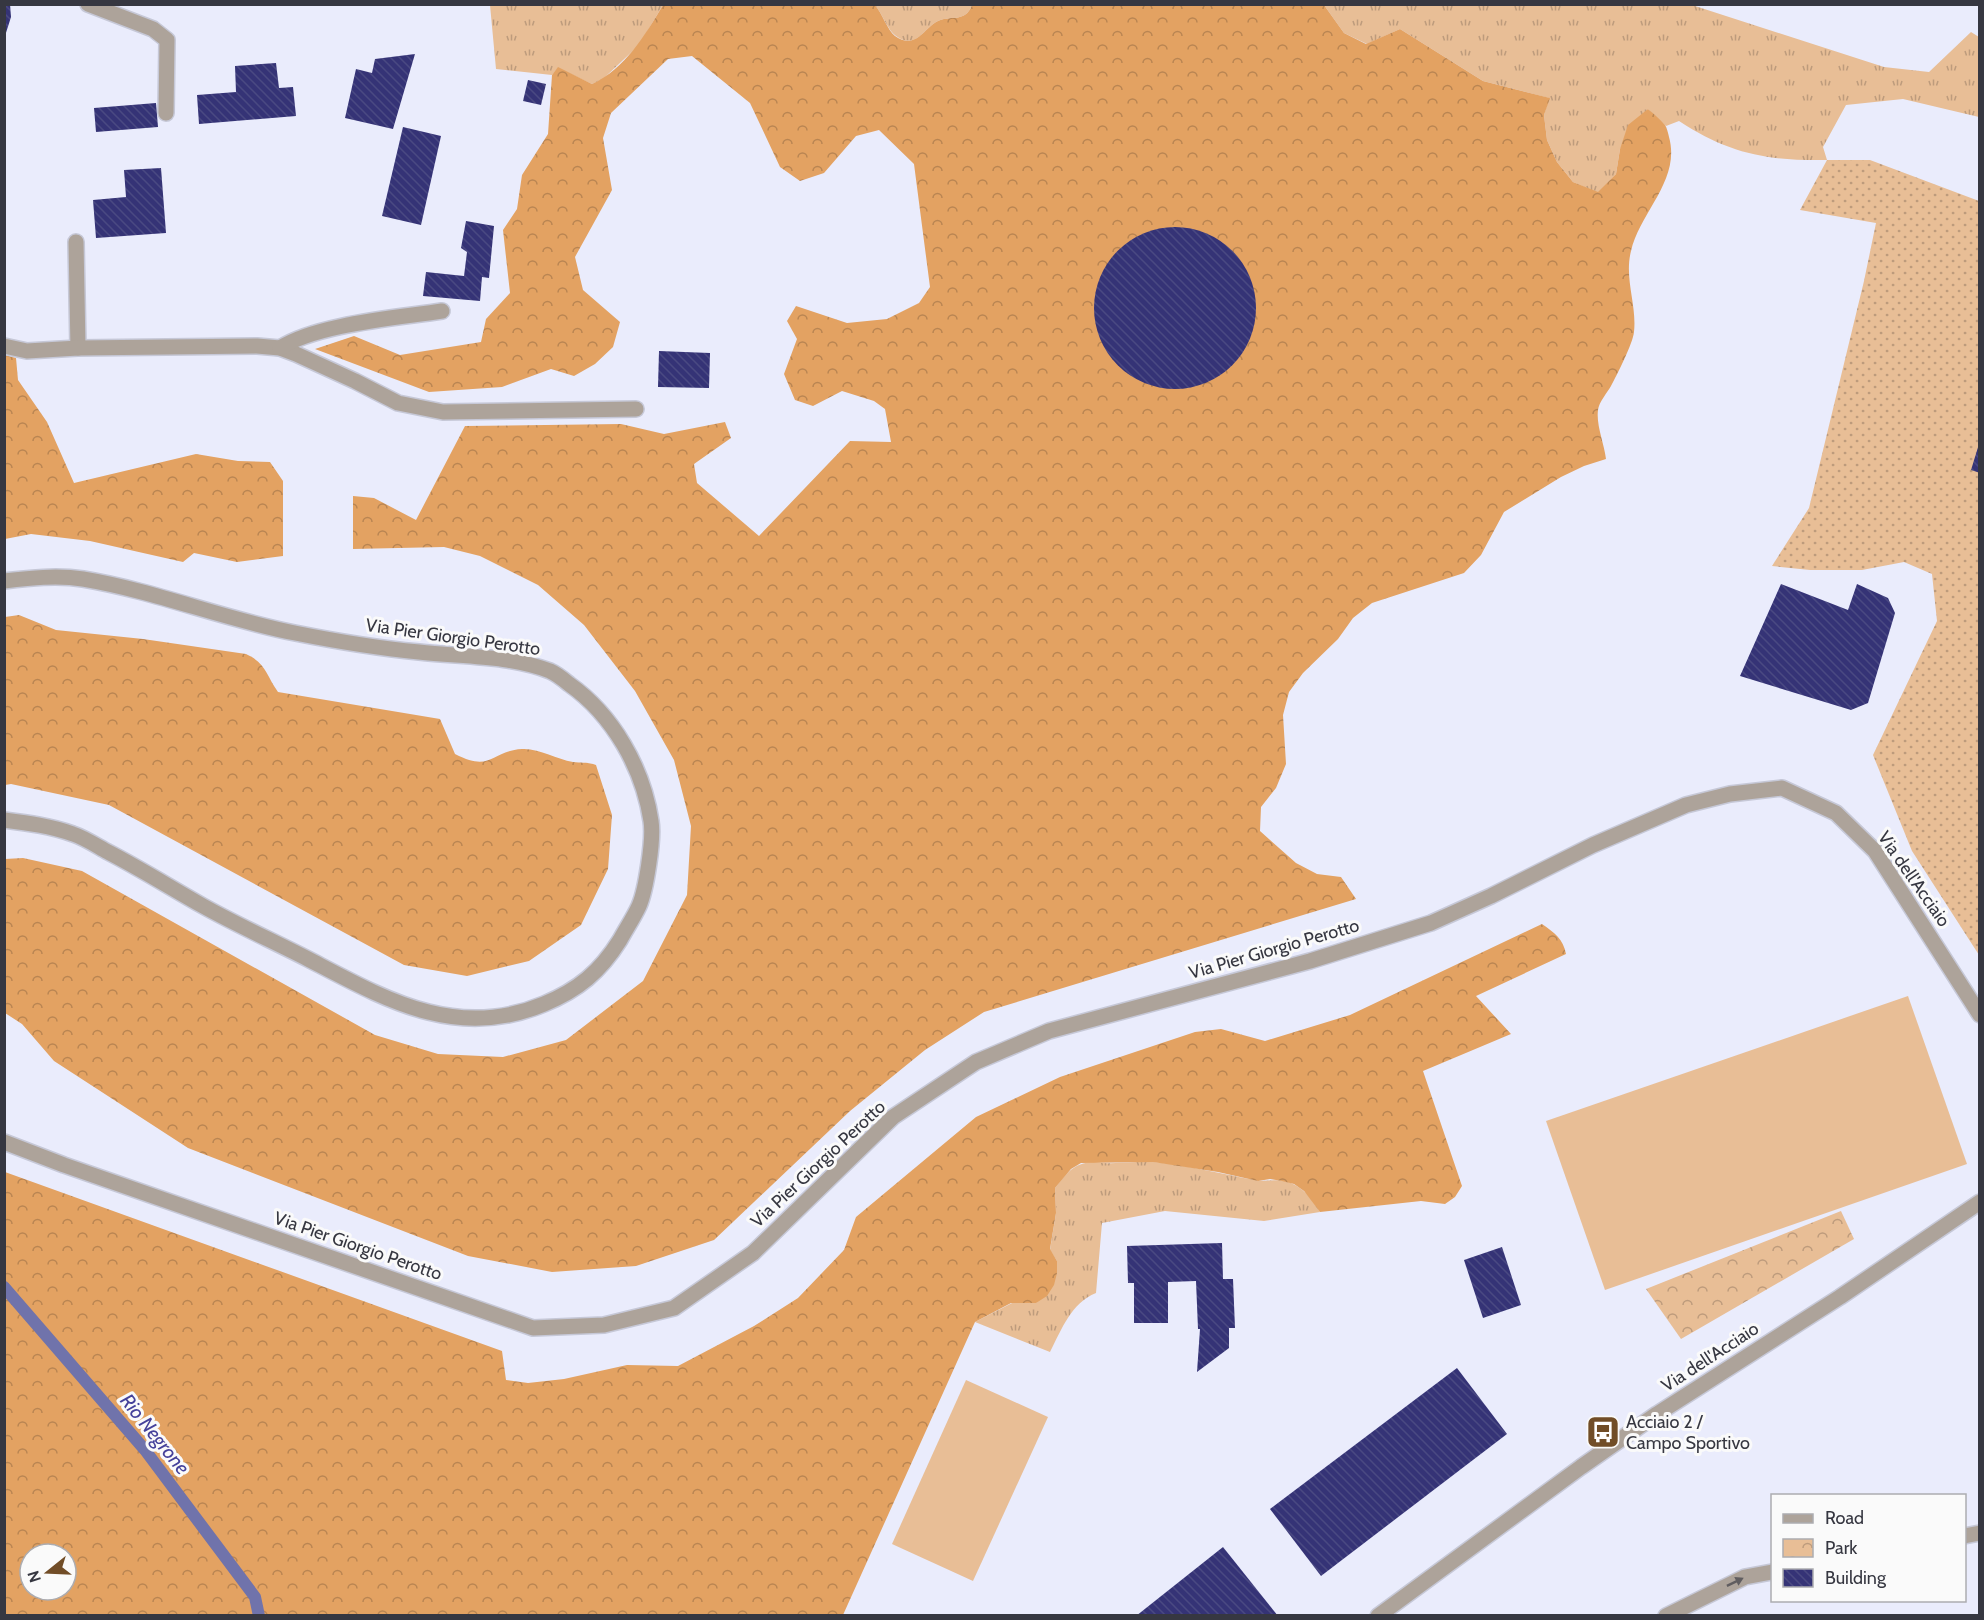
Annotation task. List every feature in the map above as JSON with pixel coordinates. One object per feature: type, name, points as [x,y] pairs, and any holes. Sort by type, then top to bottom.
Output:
[{"type":"street","points":[[88,4],[153,29],[167,40],[166,113]]},
{"type":"street","points":[[76,242],[78,348]]},
{"type":"street","points":[[280,348],[291,341],[346,326],[442,311]]},
{"type":"street","points":[[4,346],[27,351],[78,348],[257,346],[280,348],[356,381],[398,403],[443,412],[636,409]]},
{"type":"street","name":"Via Pier Giorgio Perotto","points":[[4,581],[40,578],[80,579],[153,595],[242,622],[296,633],[415,652],[524,663],[554,672],[583,693],[605,716],[625,747],[642,784],[652,825],[640,904],[599,970],[565,996],[529,1011],[501,1018],[462,1018],[428,1013],[378,994],[203,906],[153,875],[76,835],[41,825],[4,820]]},
{"type":"street","name":"Via dell'Acciaio","points":[[1686,805],[1730,794],[1782,788],[1836,813],[1875,851],[1980,1015]]},
{"type":"street","name":"Via Pier Giorgio Perotto","points":[[4,1142],[533,1328],[604,1325],[674,1308],[753,1253],[893,1118],[976,1062],[1049,1030],[1310,961],[1431,923],[1491,897],[1593,845],[1686,805]]},
{"type":"street","name":"Via dell'Acciaio","points":[[1378,1616],[1657,1414],[1840,1297],[1980,1202]]},
{"type":"street","points":[[1666,1616],[1745,1577],[1771,1572]]},
{"type":"green space","points":[[490,5],[663,5],[639,45],[603,79],[592,84],[558,68],[552,75],[496,69]]},
{"type":"green space","points":[[663,5],[875,5],[892,34],[908,41],[918,37],[936,22],[965,15],[972,5],[1324,5],[1344,33],[1366,44],[1400,29],[1483,81],[1550,98],[1544,115],[1547,140],[1557,162],[1573,182],[1598,192],[1616,174],[1620,149],[1628,125],[1648,109],[1666,126],[1671,153],[1665,182],[1642,223],[1631,251],[1629,272],[1634,311],[1633,337],[1621,367],[1598,410],[1599,428],[1606,459],[1561,477],[1504,512],[1481,555],[1464,573],[1372,603],[1353,618],[1338,639],[1303,673],[1289,692],[1283,715],[1286,764],[1276,788],[1261,807],[1260,831],[1296,863],[1317,874],[1341,877],[1356,899],[984,1012],[925,1050],[850,1111],[714,1240],[636,1266],[552,1272],[468,1256],[188,1148],[54,1061],[22,1024],[5,1013],[5,859],[23,858],[82,871],[375,1035],[438,1054],[503,1057],[566,1040],[643,981],[687,895],[691,826],[674,760],[635,691],[584,625],[538,585],[480,556],[444,547],[353,549],[353,496],[374,498],[416,520],[465,426],[621,424],[664,434],[725,422],[731,438],[694,464],[697,483],[759,536],[850,441],[891,442],[885,409],[874,401],[842,391],[813,406],[795,400],[784,374],[797,339],[787,321],[796,306],[847,323],[887,319],[919,303],[930,287],[914,164],[879,130],[856,136],[824,173],[800,181],[780,167],[750,103],[692,56],[668,59],[611,113],[603,138],[612,190],[575,257],[583,290],[620,322],[613,347],[595,364],[574,376],[551,369],[502,387],[429,392],[315,349],[354,336],[400,355],[481,342],[486,319],[510,293],[503,230],[517,209],[522,175],[548,134],[552,75],[558,67],[592,84],[604,78],[633,50]]},
{"type":"green space","points":[[875,5],[972,5],[965,15],[936,22],[914,40],[908,41],[893,34]]},
{"type":"green space","points":[[1324,5],[1692,5],[1884,67],[1929,72],[1971,32],[1979,37],[1979,117],[1903,99],[1846,105],[1823,147],[1827,160],[1806,160],[1767,157],[1732,148],[1679,121],[1666,126],[1648,109],[1620,149],[1616,174],[1598,193],[1573,182],[1557,162],[1547,140],[1544,115],[1549,98],[1483,81],[1400,29],[1367,44],[1344,33]]},
{"type":"green space","points":[[1827,160],[1870,160],[1979,201],[1979,955],[1912,851],[1873,755],[1937,621],[1932,574],[1904,562],[1862,570],[1810,570],[1772,566],[1809,508],[1876,223],[1800,210]]},
{"type":"green space","points":[[5,355],[16,358],[18,380],[47,422],[74,483],[196,454],[238,461],[270,462],[283,481],[283,556],[237,562],[194,553],[183,562],[90,541],[31,534],[5,539]]},
{"type":"green space","points":[[19,615],[56,630],[143,639],[246,654],[262,665],[278,692],[440,719],[455,754],[477,762],[503,753],[528,749],[567,761],[596,765],[612,815],[608,869],[581,925],[529,961],[467,976],[404,965],[109,805],[11,784],[5,785],[5,617]]},
{"type":"green space","points":[[1542,924],[1558,937],[1565,949],[1566,954],[1476,996],[1511,1034],[1423,1071],[1462,1186],[1455,1197],[1445,1204],[1421,1201],[1320,1212],[1304,1191],[1294,1184],[1282,1181],[1270,1179],[1258,1181],[1153,1162],[1081,1163],[1071,1169],[1055,1188],[1056,1213],[1050,1249],[1057,1261],[1054,1285],[1047,1296],[1036,1303],[1011,1303],[975,1322],[843,1615],[5,1615],[5,1172],[502,1351],[506,1380],[528,1383],[564,1379],[627,1365],[678,1366],[754,1326],[798,1298],[844,1250],[856,1217],[976,1117],[1060,1077],[1195,1032],[1221,1029],[1265,1041],[1350,1015]]},
{"type":"green space","points":[[1908,996],[1967,1164],[1605,1290],[1546,1121]]},
{"type":"green space","points":[[1094,1162],[1154,1162],[1260,1181],[1290,1182],[1303,1190],[1320,1212],[1264,1221],[1165,1211],[1102,1223],[1096,1293],[1087,1297],[1074,1310],[1050,1352],[975,1322],[1012,1303],[1036,1303],[1057,1261],[1050,1250],[1056,1213],[1055,1188],[1075,1167]]},
{"type":"green space","points":[[1841,1211],[1854,1239],[1681,1339],[1646,1289]]},
{"type":"green space","points":[[966,1380],[1048,1417],[973,1581],[892,1544]]},
{"type":"building","points":[[4,4],[10,4],[11,17],[5,36]]},
{"type":"building","points":[[415,54],[393,129],[345,118],[356,69],[372,73],[375,59]]},
{"type":"building","points":[[276,63],[279,88],[293,87],[296,116],[199,124],[197,95],[236,92],[235,66]]},
{"type":"building","points":[[528,80],[546,84],[541,105],[523,101]]},
{"type":"building","points":[[156,103],[158,127],[96,132],[94,108]]},
{"type":"building","points":[[403,127],[441,136],[421,225],[382,216]]},
{"type":"building","points":[[161,168],[166,233],[96,238],[93,200],[126,197],[124,170]]},
{"type":"building","points":[[466,221],[494,226],[489,278],[482,277],[480,301],[423,296],[426,272],[464,276],[467,252],[461,248]]},
{"type":"building","points":[[1175,227],[1206,233],[1232,251],[1250,277],[1256,308],[1250,339],[1232,365],[1206,383],[1175,389],[1144,383],[1118,365],[1100,339],[1094,308],[1100,277],[1118,251],[1144,233]]},
{"type":"building","points":[[659,351],[710,353],[709,388],[658,387]]},
{"type":"building","points":[[1980,444],[1980,473],[1971,470]]},
{"type":"building","points":[[1781,584],[1848,610],[1857,584],[1888,598],[1895,613],[1868,703],[1851,710],[1740,676]]},
{"type":"building","points":[[1222,1243],[1223,1279],[1233,1279],[1235,1328],[1229,1328],[1229,1348],[1197,1372],[1200,1329],[1198,1329],[1196,1281],[1168,1282],[1168,1323],[1134,1323],[1134,1283],[1128,1283],[1127,1246]]},
{"type":"building","points":[[1502,1247],[1521,1305],[1483,1318],[1464,1260]]},
{"type":"building","points":[[1457,1368],[1507,1434],[1321,1576],[1270,1509]]},
{"type":"building","points":[[1223,1547],[1278,1616],[1136,1616]]},
{"type":"waterway","name":"Rio Negrone","points":[[4,1287],[145,1450],[255,1597],[259,1616]]},
{"type":"place","name":"Acciaio 2 / Campo Sportivo","points":[[1603,1432]]}]
